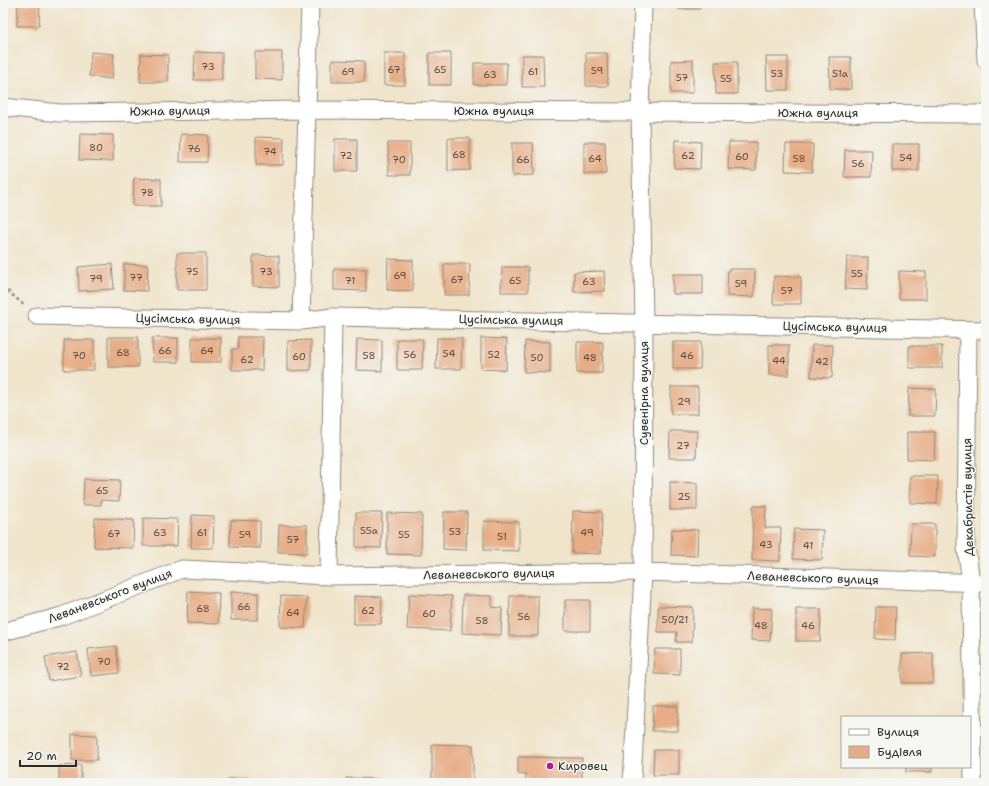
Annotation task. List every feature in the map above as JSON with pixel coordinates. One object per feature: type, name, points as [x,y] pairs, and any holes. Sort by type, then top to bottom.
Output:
[{"type":"street","points":[[301,321],[310,3]]},
{"type":"street","name":"Сувенірна вулиця","points":[[632,783],[643,572],[644,322],[640,112],[643,3]]},
{"type":"street","points":[[983,3],[986,60]]},
{"type":"street","name":"Южна вулиця","points":[[3,107],[60,113],[306,110],[986,114]]},
{"type":"street","name":"Цусімська вулиця","points":[[37,316],[301,321],[333,317],[986,330]]},
{"type":"street","points":[[329,576],[333,317]]},
{"type":"street","name":"Декабристів вулиця","points":[[968,330],[966,547],[979,583],[973,783]]},
{"type":"street","name":"Леваневського вулиця","points":[[3,632],[62,616],[182,569],[329,576],[643,572],[979,583]]},
{"type":"path","points":[[3,287],[37,316]]},
{"type":"building","points":[[678,3],[700,3],[700,9],[678,9]]},
{"type":"building","points":[[18,4],[40,4],[39,26],[17,26]]},
{"type":"building","points":[[91,52],[114,54],[112,79],[89,76]]},
{"type":"building","points":[[195,52],[222,53],[222,80],[194,80]]},
{"type":"building","points":[[255,52],[282,52],[282,80],[255,79]]},
{"type":"building","points":[[384,53],[405,53],[405,85],[384,85]]},
{"type":"building","points":[[429,53],[451,53],[451,85],[429,85]]},
{"type":"building","points":[[586,53],[607,53],[608,86],[586,86]]},
{"type":"building","points":[[141,54],[168,55],[168,82],[140,82]]},
{"type":"building","points":[[522,55],[543,55],[544,87],[522,87]]},
{"type":"building","points":[[766,57],[788,57],[788,90],[767,90]]},
{"type":"building","points":[[829,57],[851,57],[851,89],[830,89]]},
{"type":"building","points":[[332,60],[364,61],[364,82],[332,82]]},
{"type":"building","points":[[693,60],[693,93],[671,93],[671,61]]},
{"type":"building","points":[[715,62],[737,62],[737,94],[716,94]]},
{"type":"building","points":[[474,63],[507,63],[506,85],[474,85]]},
{"type":"building","points":[[80,134],[113,135],[113,161],[79,160]]},
{"type":"building","points":[[181,134],[208,135],[207,162],[180,162]]},
{"type":"building","points":[[256,137],[284,138],[283,165],[256,165]]},
{"type":"building","points":[[448,138],[470,138],[470,170],[448,171]]},
{"type":"building","points":[[335,139],[357,139],[357,171],[335,171]]},
{"type":"building","points":[[675,140],[701,142],[700,169],[674,168]]},
{"type":"building","points":[[584,142],[605,142],[606,174],[584,174]]},
{"type":"building","points":[[729,142],[756,142],[756,170],[728,169]]},
{"type":"building","points":[[388,143],[410,143],[410,175],[389,175]]},
{"type":"building","points":[[512,143],[533,143],[534,175],[512,176]]},
{"type":"building","points":[[786,144],[813,144],[812,172],[785,171]]},
{"type":"building","points":[[892,144],[919,144],[919,171],[892,171]]},
{"type":"building","points":[[845,150],[872,150],[871,177],[844,177]]},
{"type":"building","points":[[134,178],[161,179],[161,206],[133,206]]},
{"type":"building","points":[[177,253],[206,253],[206,290],[177,290]]},
{"type":"building","points":[[253,255],[279,256],[279,287],[253,286]]},
{"type":"building","points":[[847,257],[868,257],[867,290],[845,289]]},
{"type":"building","points":[[388,259],[413,260],[413,291],[387,290]]},
{"type":"building","points":[[112,264],[114,289],[79,291],[78,267]]},
{"type":"building","points":[[124,264],[148,265],[147,291],[124,290]]},
{"type":"building","points":[[444,264],[470,264],[469,295],[444,295]]},
{"type":"building","points":[[502,267],[528,267],[528,292],[501,292]]},
{"type":"building","points":[[334,269],[366,269],[366,291],[334,290]]},
{"type":"building","points":[[728,269],[755,269],[754,297],[727,296]]},
{"type":"building","points":[[604,271],[605,291],[574,292],[574,272]]},
{"type":"building","points":[[899,271],[926,272],[926,299],[899,299]]},
{"type":"building","points":[[673,274],[703,274],[703,294],[673,294]]},
{"type":"building","points":[[774,276],[801,277],[801,304],[773,304]]},
{"type":"building","points":[[108,337],[138,337],[138,367],[108,367]]},
{"type":"building","points":[[238,337],[263,337],[262,370],[232,370],[232,349],[238,349]]},
{"type":"building","points":[[152,338],[178,338],[178,362],[153,362]]},
{"type":"building","points":[[192,338],[221,338],[221,362],[192,362]]},
{"type":"building","points":[[437,338],[462,338],[461,369],[436,369]]},
{"type":"building","points":[[481,338],[507,339],[506,370],[481,369]]},
{"type":"building","points":[[357,339],[382,340],[382,371],[356,370]]},
{"type":"building","points":[[397,339],[423,339],[422,370],[397,370]]},
{"type":"building","points":[[64,340],[94,340],[94,370],[64,370]]},
{"type":"building","points":[[311,340],[311,370],[288,371],[288,341]]},
{"type":"building","points":[[525,341],[550,342],[550,373],[524,372]]},
{"type":"building","points":[[577,342],[603,342],[602,373],[577,373]]},
{"type":"building","points":[[673,342],[701,342],[700,369],[673,369]]},
{"type":"building","points":[[769,345],[789,345],[789,375],[769,375]]},
{"type":"building","points":[[812,345],[833,345],[832,378],[811,377]]},
{"type":"building","points":[[909,346],[942,346],[942,368],[909,368]]},
{"type":"building","points":[[671,387],[698,387],[698,414],[671,414]]},
{"type":"building","points":[[909,388],[936,389],[935,416],[908,416]]},
{"type":"building","points":[[670,431],[697,431],[696,458],[669,458]]},
{"type":"building","points":[[907,432],[935,432],[934,460],[907,459]]},
{"type":"building","points":[[910,476],[938,476],[937,504],[910,503]]},
{"type":"building","points":[[84,479],[120,480],[119,501],[101,500],[101,505],[83,505]]},
{"type":"building","points":[[670,482],[697,483],[697,510],[670,510]]},
{"type":"building","points":[[753,506],[766,506],[765,528],[781,528],[780,561],[752,560]]},
{"type":"building","points":[[573,511],[602,512],[601,554],[572,553]]},
{"type":"building","points":[[444,512],[467,512],[466,550],[443,549]]},
{"type":"building","points":[[356,513],[382,513],[381,548],[356,547]]},
{"type":"building","points":[[387,513],[422,514],[421,555],[387,554]]},
{"type":"building","points":[[192,515],[214,516],[213,548],[191,548]]},
{"type":"building","points":[[95,518],[134,520],[133,548],[94,547]]},
{"type":"building","points":[[143,518],[178,519],[177,546],[143,546]]},
{"type":"building","points":[[231,520],[260,521],[260,548],[230,547]]},
{"type":"building","points":[[484,521],[519,522],[519,551],[484,550]]},
{"type":"building","points":[[911,524],[935,524],[935,557],[910,556]]},
{"type":"building","points":[[279,525],[307,525],[307,553],[278,552]]},
{"type":"building","points":[[672,529],[698,530],[697,556],[671,555]]},
{"type":"building","points":[[794,529],[823,530],[822,560],[793,559]]},
{"type":"building","points":[[188,591],[219,593],[218,624],[187,623]]},
{"type":"building","points":[[231,592],[258,593],[258,620],[231,620]]},
{"type":"building","points":[[409,594],[452,596],[450,631],[407,629]]},
{"type":"building","points":[[463,595],[492,596],[492,607],[502,608],[501,635],[462,633]]},
{"type":"building","points":[[281,596],[307,597],[305,628],[280,627]]},
{"type":"building","points":[[354,596],[382,597],[381,624],[354,624]]},
{"type":"building","points":[[510,596],[538,596],[538,636],[509,636]]},
{"type":"building","points":[[565,600],[590,600],[590,631],[565,631]]},
{"type":"building","points":[[658,606],[693,607],[692,642],[676,642],[677,632],[658,632]]},
{"type":"building","points":[[876,607],[896,607],[895,640],[875,639]]},
{"type":"building","points":[[752,608],[772,609],[770,641],[751,640]]},
{"type":"building","points":[[796,609],[821,609],[820,641],[796,641]]},
{"type":"building","points":[[116,646],[119,673],[91,676],[88,649]]},
{"type":"building","points":[[655,649],[680,649],[680,675],[654,674]]},
{"type":"building","points":[[77,652],[81,676],[49,681],[45,657]]},
{"type":"building","points":[[933,653],[933,683],[902,683],[902,654]]},
{"type":"building","points":[[653,706],[678,706],[678,731],[652,731]]},
{"type":"building","points":[[72,734],[97,735],[97,760],[72,760]]},
{"type":"building","points":[[432,744],[473,745],[473,783],[432,783]]},
{"type":"building","points":[[654,750],[679,750],[679,775],[653,775]]},
{"type":"building","name":"Кировец","points":[[518,757],[582,758],[582,783],[526,783],[526,774],[518,774]]},
{"type":"building","points":[[81,765],[81,783],[59,783],[59,766]]},
{"type":"building","points":[[906,768],[932,768],[932,772],[906,772]]},
{"type":"building","points":[[346,778],[393,779],[393,783],[346,783]]},
{"type":"building","points":[[229,779],[251,779],[251,783],[229,783]]},
{"type":"building","points":[[100,781],[127,781],[127,783],[100,783]]},
{"type":"building","points":[[180,781],[215,781],[215,783],[180,783]]},
{"type":"place","name":"Кировец","points":[[550,766]]}]
